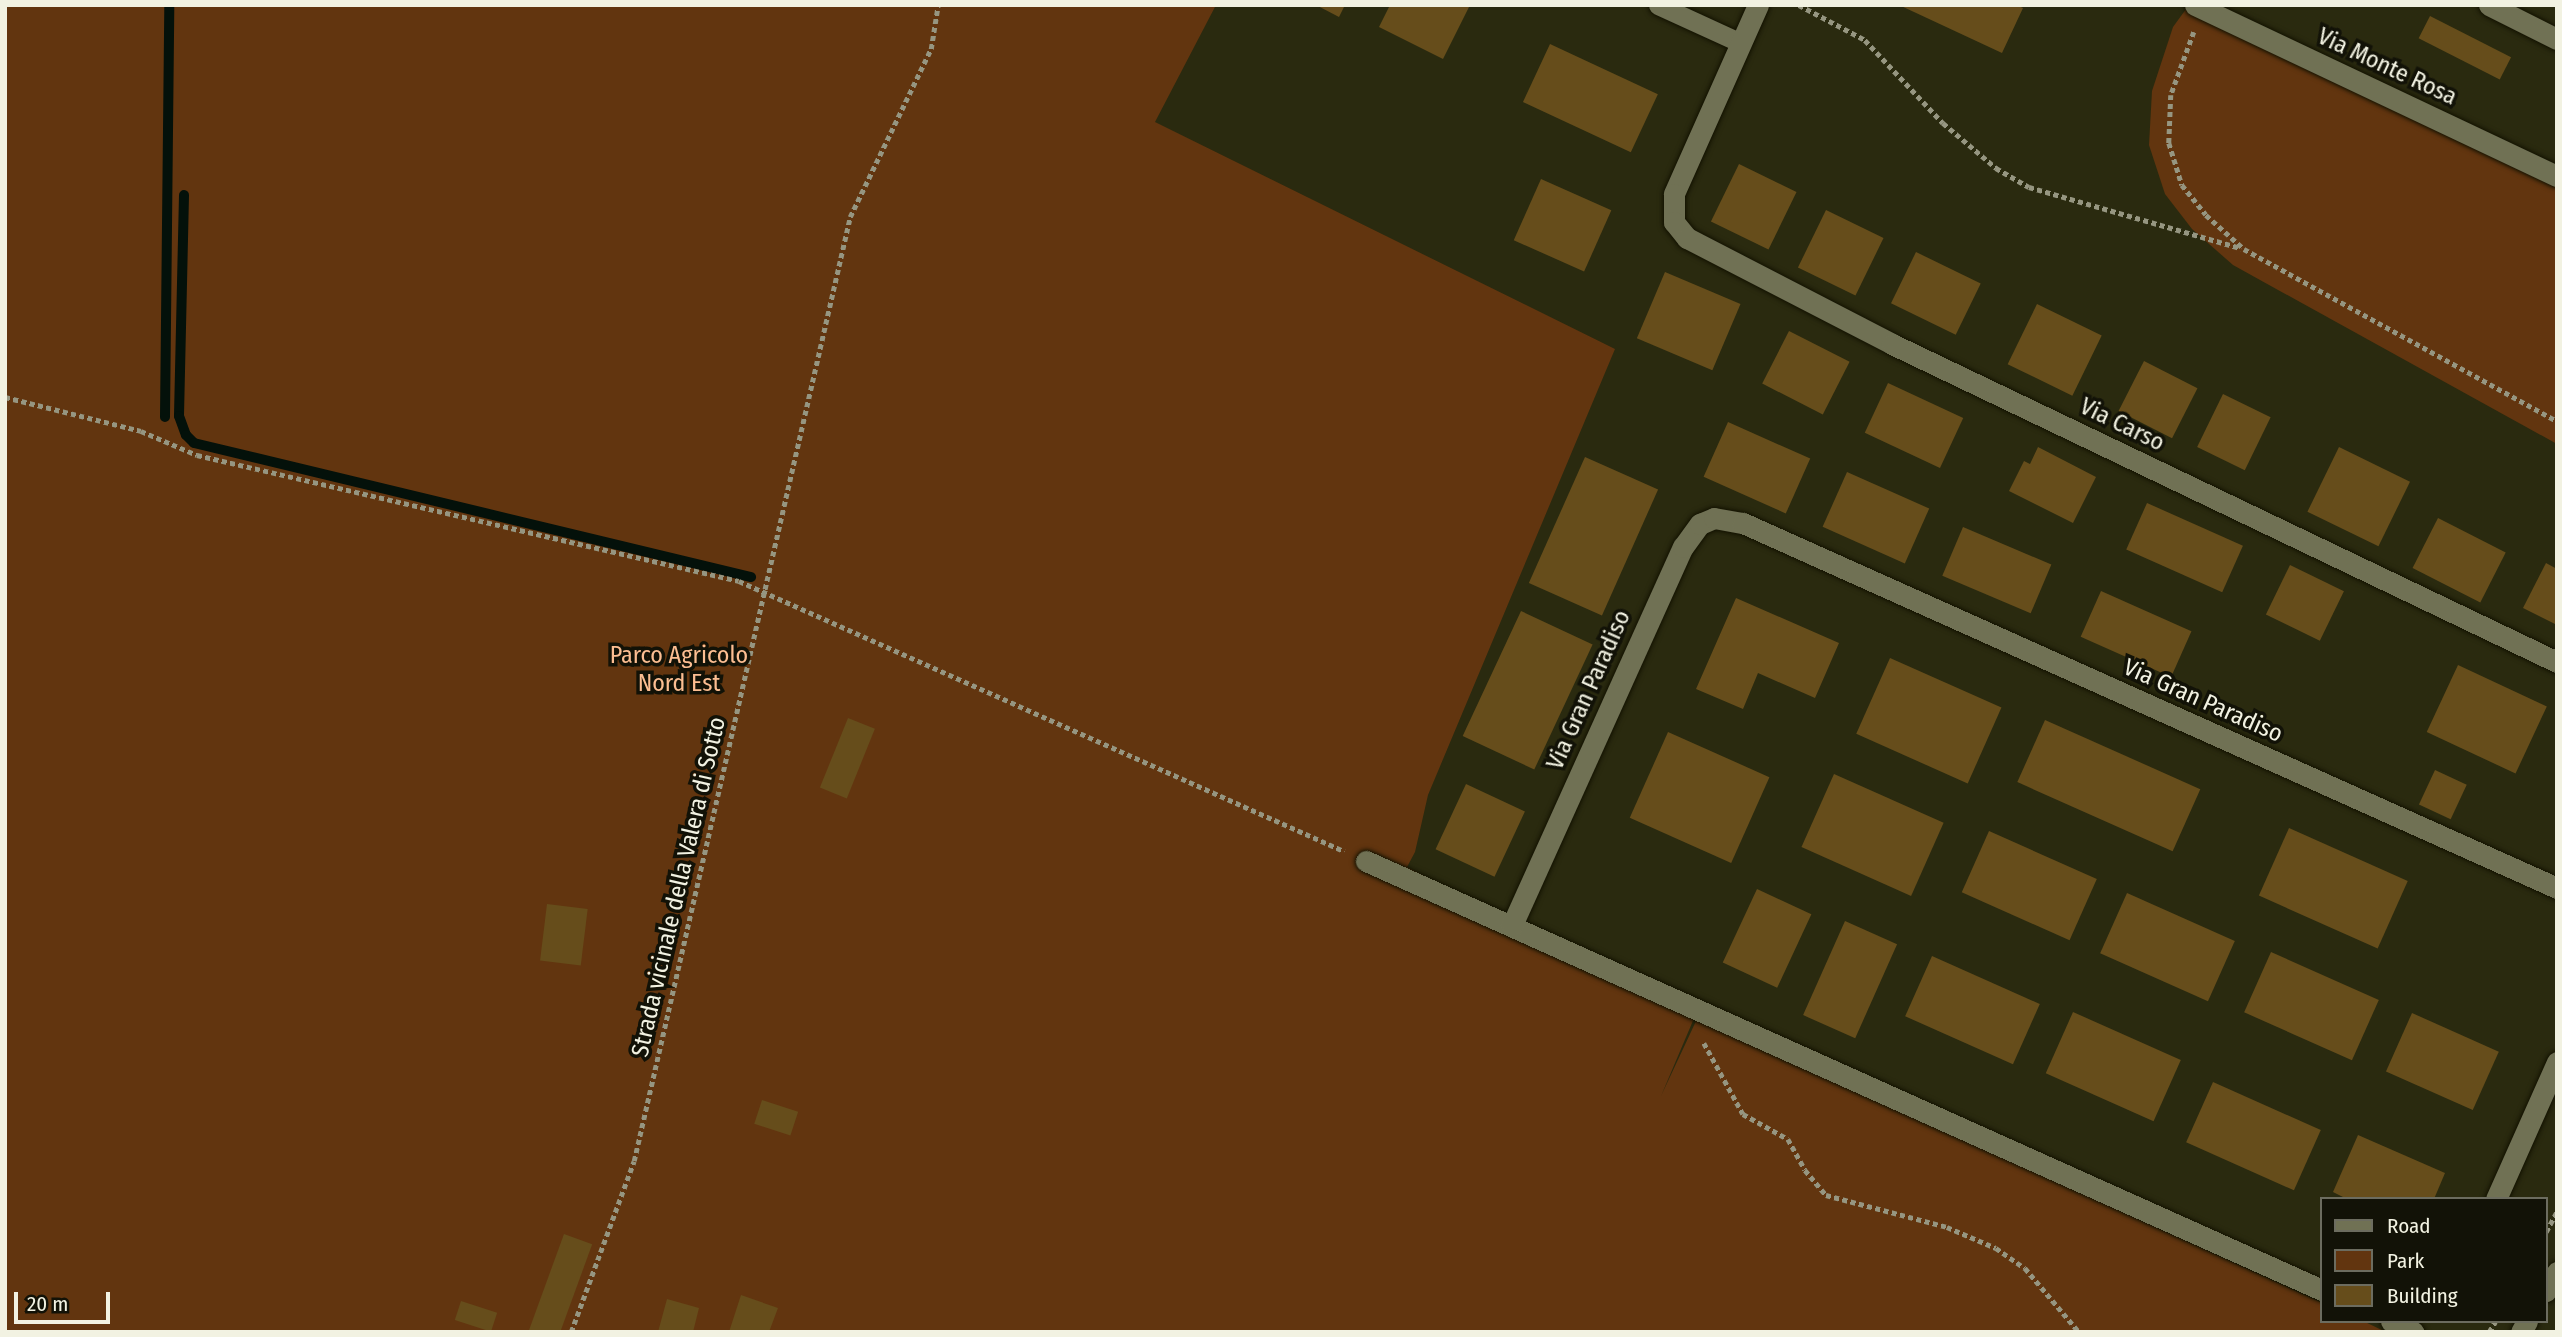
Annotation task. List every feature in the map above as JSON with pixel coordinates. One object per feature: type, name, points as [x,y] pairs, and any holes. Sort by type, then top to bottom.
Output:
[{"type":"street","points":[[1741,43],[1758,5]]},
{"type":"street","points":[[2489,5],[2557,39]]},
{"type":"street","name":"Via Monte Rosa","points":[[2202,9],[2557,176]]},
{"type":"street","name":"Via Carso","points":[[1741,43],[1678,183],[1673,200],[1674,222],[1702,248],[1880,338],[2557,662]]},
{"type":"street","name":"Via Gran Paradiso","points":[[1512,925],[1683,547],[1700,524],[1714,518],[1743,523],[2557,888]]},
{"type":"street","points":[[1366,860],[2320,1289]]},
{"type":"street","points":[[2497,1197],[2557,1062]]},
{"type":"street","points":[[2548,1288],[2557,1272]]},
{"type":"street","points":[[2395,1323],[2414,1332]]},
{"type":"lane","points":[[1658,5],[1741,43]]},
{"type":"path","name":"Strada vicinale della Valera di Sotto","points":[[571,1332],[634,1161],[850,217],[931,49],[938,5]]},
{"type":"path","points":[[1799,5],[1865,40],[1943,124],[1996,168],[2029,187],[2244,249],[2557,421]]},
{"type":"path","points":[[2202,9],[2190,36],[2171,95],[2169,143],[2182,185],[2206,215],[2244,249]]},
{"type":"path","points":[[5,397],[141,431],[197,455],[739,581],[762,595],[1366,860]]},
{"type":"path","points":[[1694,1008],[1706,1051],[1743,1114],[1788,1139],[1805,1170],[1826,1195],[1947,1227],[1996,1248],[2025,1268],[2079,1332]]},
{"type":"path","points":[[2548,1228],[2557,1211]]},
{"type":"green space","name":"Parco Agricolo Nord Est","points":[[5,5],[1216,5],[1155,122],[1615,349],[1428,795],[1415,852],[1407,867],[1695,1016],[1661,1096],[1697,1019],[2320,1302],[2320,1323],[2367,1323],[2386,1332],[5,1332]]},
{"type":"green space","points":[[2189,5],[2557,182],[2557,444],[2233,265],[2192,229],[2165,194],[2149,145],[2152,91],[2173,27]]},
{"type":"building","points":[[1316,5],[1345,5],[1339,17]]},
{"type":"building","points":[[1390,5],[1470,5],[1443,59],[1379,27]]},
{"type":"building","points":[[1899,5],[2016,5],[2023,8],[2002,53]]},
{"type":"building","points":[[2430,16],[2511,57],[2500,80],[2419,38]]},
{"type":"building","points":[[1550,44],[1658,94],[1631,152],[1523,102]]},
{"type":"building","points":[[1739,164],[1797,192],[1768,250],[1711,222]]},
{"type":"building","points":[[1541,179],[1611,210],[1584,272],[1514,240]]},
{"type":"building","points":[[1826,210],[1884,238],[1855,296],[1798,268]]},
{"type":"building","points":[[1916,252],[1981,284],[1956,335],[1891,303]]},
{"type":"building","points":[[1665,272],[1740,304],[1712,370],[1637,338]]},
{"type":"building","points":[[2037,304],[2102,336],[2072,396],[2008,364]]},
{"type":"building","points":[[1789,331],[1850,362],[1823,414],[1762,384]]},
{"type":"building","points":[[2144,361],[2197,388],[2172,438],[2119,411]]},
{"type":"building","points":[[1888,383],[1963,418],[1940,468],[1865,433]]},
{"type":"building","points":[[2223,394],[2271,417],[2245,470],[2197,447]]},
{"type":"building","points":[[1728,422],[1810,459],[1786,513],[1704,477]]},
{"type":"building","points":[[2038,447],[2096,477],[2073,523],[2009,491],[2024,461],[2030,464]]},
{"type":"building","points":[[2339,447],[2410,482],[2378,546],[2307,512]]},
{"type":"building","points":[[1585,457],[1658,490],[1602,616],[1529,583]]},
{"type":"building","points":[[1847,472],[1929,509],[1905,563],[1823,527]]},
{"type":"building","points":[[2147,503],[2243,546],[2222,592],[2126,550]]},
{"type":"building","points":[[2438,518],[2506,553],[2480,602],[2413,568]]},
{"type":"building","points":[[1963,527],[2051,565],[2031,613],[1942,576]]},
{"type":"building","points":[[2546,563],[2557,569],[2557,625],[2523,608]]},
{"type":"building","points":[[2290,565],[2344,591],[2320,641],[2266,614]]},
{"type":"building","points":[[2101,591],[2191,631],[2171,677],[2081,637]]},
{"type":"building","points":[[1736,598],[1839,643],[1815,698],[1758,673],[1743,709],[1696,689]]},
{"type":"building","points":[[1521,611],[1593,644],[1534,769],[1463,736]]},
{"type":"building","points":[[1890,658],[2001,708],[1968,783],[1856,734]]},
{"type":"building","points":[[2458,665],[2547,706],[2516,773],[2427,732]]},
{"type":"building","points":[[848,718],[875,729],[847,798],[820,788]]},
{"type":"building","points":[[2045,720],[2200,789],[2173,851],[2017,782]]},
{"type":"building","points":[[1668,732],[1769,777],[1731,863],[1630,818]]},
{"type":"building","points":[[2435,770],[2467,785],[2451,819],[2419,804]]},
{"type":"building","points":[[1834,774],[1944,823],[1911,896],[1801,847]]},
{"type":"building","points":[[1466,784],[1525,811],[1494,877],[1436,849]]},
{"type":"building","points":[[2289,828],[2408,881],[2378,948],[2259,896]]},
{"type":"building","points":[[1989,831],[2097,879],[2070,940],[1962,892]]},
{"type":"building","points":[[1757,889],[1811,914],[1777,988],[1723,962]]},
{"type":"building","points":[[2127,893],[2235,941],[2208,1001],[2100,953]]},
{"type":"building","points":[[547,904],[588,909],[581,966],[540,961]]},
{"type":"building","points":[[1845,921],[1897,944],[1855,1038],[1803,1015]]},
{"type":"building","points":[[2271,952],[2379,1000],[2352,1060],[2244,1012]]},
{"type":"building","points":[[1932,956],[2040,1004],[2013,1064],[1905,1016]]},
{"type":"building","points":[[2073,1012],[2181,1060],[2154,1121],[2046,1073]]},
{"type":"building","points":[[2412,1013],[2499,1052],[2473,1110],[2386,1071]]},
{"type":"building","points":[[2213,1082],[2321,1130],[2294,1190],[2186,1142]]},
{"type":"building","points":[[762,1100],[798,1112],[790,1136],[754,1124]]},
{"type":"building","points":[[2358,1135],[2445,1173],[2435,1197],[2343,1197],[2333,1192]]},
{"type":"building","points":[[564,1234],[592,1244],[560,1332],[528,1332]]},
{"type":"building","points":[[741,1295],[778,1308],[769,1332],[729,1332]]},
{"type":"building","points":[[667,1299],[699,1308],[693,1332],[658,1332]]},
{"type":"building","points":[[461,1301],[497,1313],[491,1332],[455,1320]]},
{"type":"waterway","points":[[165,417],[169,5]]},
{"type":"waterway","points":[[184,195],[179,416],[186,435],[194,443],[751,577]]}]
